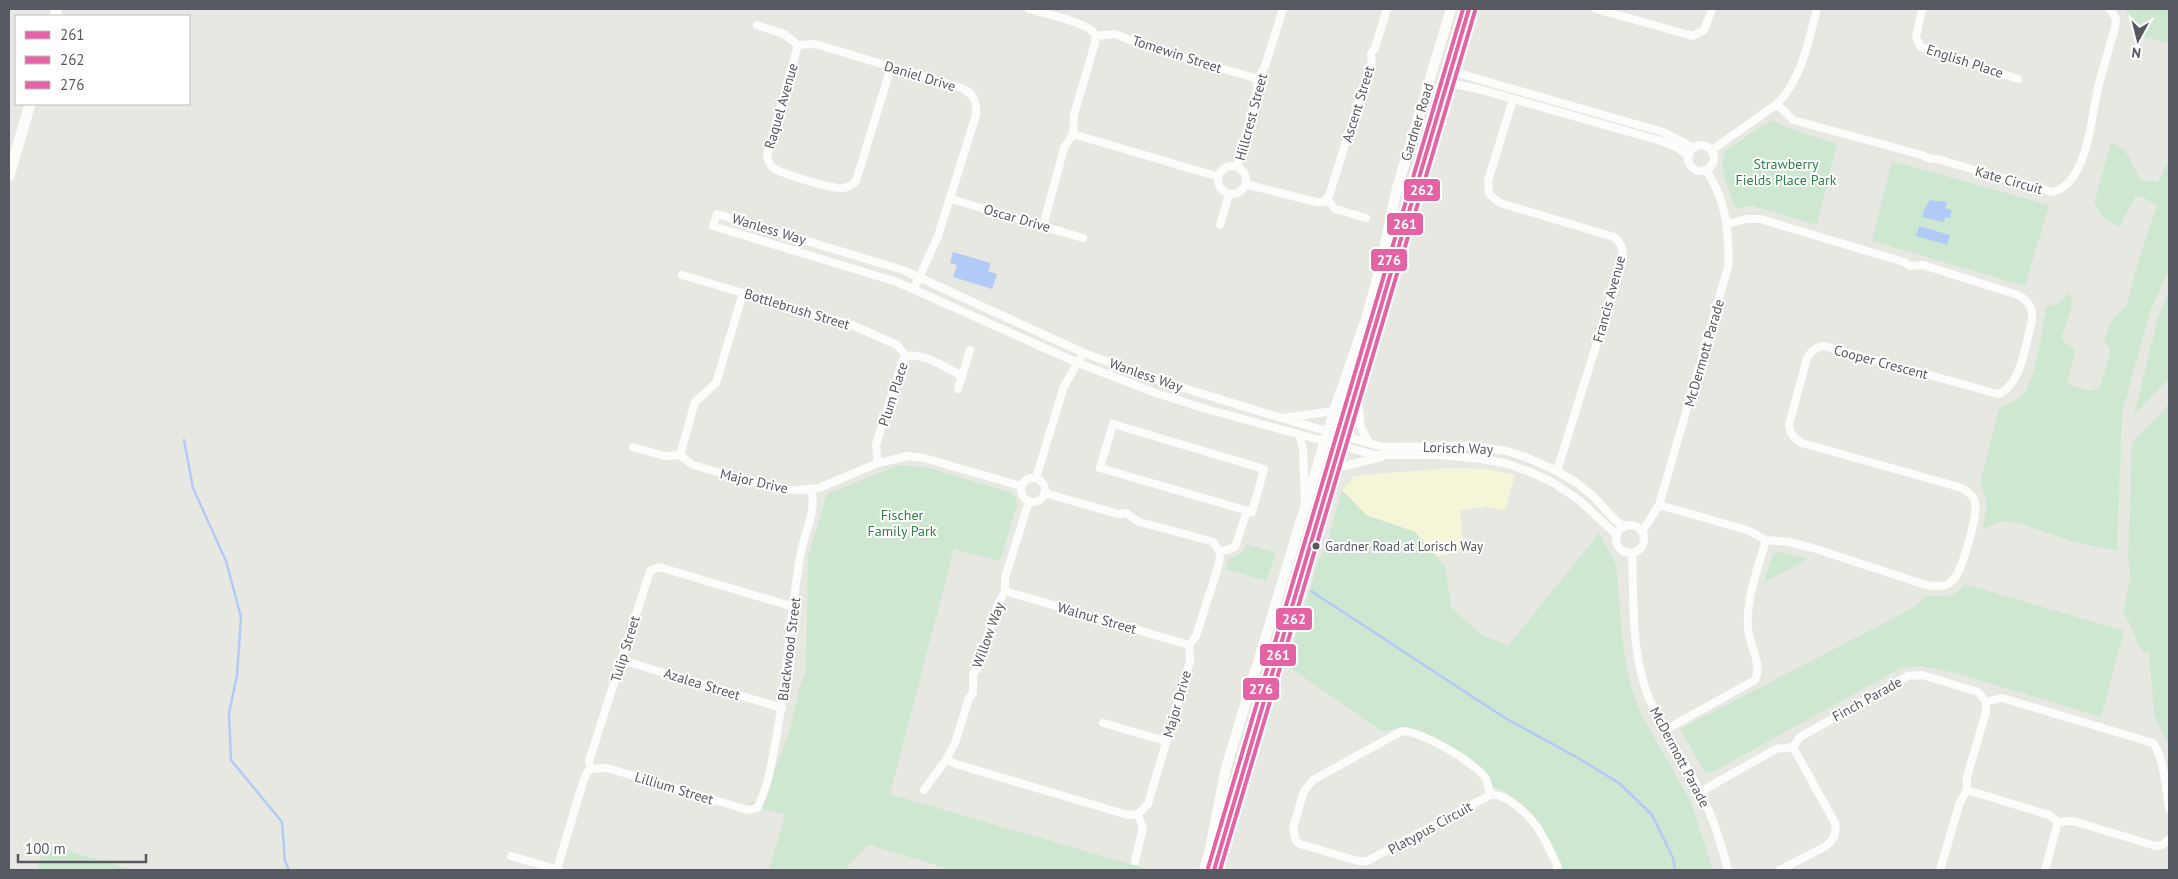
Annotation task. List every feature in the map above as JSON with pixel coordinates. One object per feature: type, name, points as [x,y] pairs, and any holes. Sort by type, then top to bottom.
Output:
[{"type":"main road","points":[[9,176],[30,105]]},
{"type":"street","points":[[1028,9],[1082,25],[1091,30],[1095,36],[1095,43],[1074,115],[1073,134],[1064,148],[1043,226]]},
{"type":"street","name":"Hillcrest Street","points":[[1237,167],[1256,98],[1258,79],[1265,66],[1282,9]]},
{"type":"street","name":"Ascent Street","points":[[1327,199],[1331,193],[1367,75],[1372,68],[1371,54],[1375,48],[1387,9]]},
{"type":"street","name":"Gardner Road","points":[[1204,870],[1226,768],[1275,602],[1375,285],[1397,188],[1451,9]]},
{"type":"street","name":"Gardner Road","points":[[1214,870],[1469,9]]},
{"type":"street","points":[[1596,9],[1693,36],[1704,30],[1712,9]]},
{"type":"street","points":[[1712,150],[1777,104],[1799,73],[1817,9]]},
{"type":"street","name":"English Place","points":[[1922,9],[1916,37],[1921,47],[2018,79]]},
{"type":"street","name":"Kate Circuit","points":[[1777,104],[1793,120],[1922,156],[1928,160],[1941,159],[2053,192],[2061,190],[2068,184],[2081,163],[2092,123],[2097,91],[2116,19],[2110,9]]},
{"type":"street","name":"Daniel Drive","points":[[757,26],[784,34],[798,45],[816,44],[958,87],[974,96],[977,104],[976,115],[951,199],[938,236],[914,289]]},
{"type":"street","name":"Tomewin Street","points":[[1095,36],[1116,34],[1148,47],[1258,79]]},
{"type":"street","name":"Raquel Avenue","points":[[798,45],[766,155],[769,163],[782,173],[833,187],[850,187],[856,181],[891,67]]},
{"type":"street","points":[[1452,66],[1462,74],[1663,132],[1694,148]]},
{"type":"street","points":[[1446,85],[1459,85],[1513,99],[1661,141],[1676,147],[1689,156]]},
{"type":"street","name":"Francis Avenue","points":[[1513,99],[1488,181],[1489,194],[1500,203],[1614,237],[1620,243],[1623,250],[1620,268],[1557,471]]},
{"type":"street","points":[[1073,134],[1219,176]]},
{"type":"street","points":[[1702,145],[1712,150],[1714,163],[1706,170],[1694,168],[1689,161],[1689,156],[1694,148],[1702,145]]},
{"type":"street","points":[[1237,167],[1244,174],[1245,184],[1240,192],[1229,194],[1220,186],[1219,176],[1224,168],[1237,167]]},
{"type":"street","name":"McDermott Parade","points":[[1642,532],[1653,518],[1659,506],[1728,267],[1730,246],[1728,224],[1718,195],[1706,170]]},
{"type":"street","points":[[1245,184],[1316,202],[1327,199],[1335,209],[1366,218]]},
{"type":"street","points":[[1220,225],[1229,194]]},
{"type":"street","name":"Oscar Drive","points":[[951,199],[1083,238]]},
{"type":"street","name":"Wanless Way","points":[[717,214],[903,270],[1084,353],[1160,381],[1281,418],[1327,437],[1299,435],[1156,393],[1078,363],[897,282],[713,226],[717,214]]},
{"type":"street","name":"Cooper Crescent","points":[[1659,506],[1747,530],[1766,540],[1789,542],[1813,548],[1926,585],[1946,584],[1954,578],[1960,567],[1976,510],[1975,501],[1970,493],[1958,487],[1802,443],[1795,439],[1790,432],[1790,417],[1807,358],[1818,347],[1824,346],[1998,394],[2012,386],[2016,378],[2033,316],[2027,300],[2018,295],[1923,265],[1910,266],[1904,262],[1760,219],[1746,219],[1728,224]]},
{"type":"street","name":"Bottlebrush Street","points":[[682,275],[852,325],[897,345],[906,356]]},
{"type":"street","points":[[680,455],[695,402],[716,383],[743,293]]},
{"type":"street","points":[[958,389],[970,350]]},
{"type":"street","points":[[1036,478],[1064,386],[1084,353]]},
{"type":"street","name":"Plum Place","points":[[878,463],[876,445],[902,362],[906,356],[912,354],[920,356],[962,376]]},
{"type":"street","name":"Gardner Road","points":[[1356,388],[1361,426],[1369,444]]},
{"type":"street","points":[[1281,418],[1334,411]]},
{"type":"street","points":[[1113,424],[1264,468],[1252,512],[1247,511],[1100,468],[1113,424]]},
{"type":"street","points":[[1299,435],[1303,449],[1305,509]]},
{"type":"street","name":"Lorisch Way","points":[[1327,437],[1383,456]]},
{"type":"street","name":"Lorisch Way","points":[[1341,441],[1383,447],[1438,445],[1483,447],[1514,453],[1557,471],[1595,498],[1624,527]]},
{"type":"street","name":"Major Drive","points":[[633,447],[664,456],[680,455],[693,465],[778,489],[819,488],[878,463],[908,456],[924,458],[1021,486]]},
{"type":"street","name":"Lorisch Way","points":[[1330,478],[1340,467],[1383,456],[1442,455],[1481,458],[1528,470],[1552,482],[1579,500],[1617,535]]},
{"type":"street","points":[[1036,478],[1044,486],[1045,493],[1039,500],[1029,501],[1021,493],[1021,486],[1026,480],[1036,478]]},
{"type":"street","name":"Blackwood Street","points":[[757,808],[766,790],[782,708],[801,552],[813,508],[814,500],[811,489]]},
{"type":"street","points":[[1045,493],[1118,514],[1126,513],[1139,522],[1207,540],[1212,542],[1220,552],[1235,547],[1247,511]]},
{"type":"street","name":"Willow Way","points":[[924,790],[946,760],[955,742],[969,698],[973,693],[973,674],[977,669],[998,604],[1005,591],[1004,578],[1029,501]]},
{"type":"street","points":[[1624,527],[1636,527],[1644,536],[1643,545],[1636,552],[1632,553],[1620,548],[1617,544],[1617,535],[1624,527]]},
{"type":"street","points":[[1665,730],[1755,680],[1758,663],[1749,637],[1748,615],[1750,598],[1766,540]]},
{"type":"street","name":"Major Drive","points":[[1138,814],[1148,804],[1190,660],[1189,645],[1196,636],[1219,564],[1220,552]]},
{"type":"street","name":"McDermott Parade","points":[[1632,553],[1638,652],[1644,685],[1665,730],[1700,792],[1716,826],[1728,870]]},
{"type":"street","name":"Tulip Street","points":[[558,870],[582,782],[591,769],[589,761],[650,571],[659,567],[794,607]]},
{"type":"street","name":"Walnut Street","points":[[1005,591],[1189,645]]},
{"type":"street","name":"Azalea Street","points":[[621,660],[782,708]]},
{"type":"street","name":"Finch Parade","points":[[1793,748],[1800,737],[1908,676],[1922,675],[1978,692],[1986,702]]},
{"type":"street","points":[[1940,870],[1960,802],[1967,790],[1968,777],[1986,712],[1986,702],[2001,698],[2153,743],[2160,758],[2169,808]]},
{"type":"street","points":[[1102,723],[1166,741]]},
{"type":"street","name":"Platypus Circuit","points":[[1402,731],[1415,733],[1465,758],[1485,778],[1490,795],[1367,861],[1358,861],[1300,844],[1294,835],[1293,828],[1307,786],[1313,780],[1402,731]]},
{"type":"street","points":[[1700,792],[1776,749],[1793,748],[1835,823],[1836,829],[1832,841],[1826,846],[1780,870]]},
{"type":"street","points":[[946,760],[959,766],[1128,815],[1138,814],[1143,828],[1135,861]]},
{"type":"street","name":"Lillium Street","points":[[591,769],[607,768],[748,810],[757,808]]},
{"type":"street","points":[[1967,790],[2049,815],[2058,822],[2073,822],[2156,846],[2162,845],[2169,839]]},
{"type":"street","points":[[1490,795],[1503,796],[1509,799],[1537,826],[1558,865],[1558,870]]},
{"type":"street","points":[[2044,870],[2058,822]]},
{"type":"street","points":[[511,856],[558,870]]},
{"type":"shaded area","points":[[1448,468],[1487,469],[1515,475],[1505,510],[1487,507],[1460,510],[1463,545],[1453,554],[1436,556],[1415,532],[1366,515],[1342,490],[1354,476]]},
{"type":"green space","points":[[2125,9],[2169,9],[2169,43],[2134,34]]},
{"type":"green space","name":"Strawberry Fields Place Park","points":[[1771,120],[1790,129],[1837,144],[1817,225],[1753,206],[1738,208],[1734,205],[1724,181],[1723,163],[1726,150]]},
{"type":"green space","points":[[2111,143],[2117,145],[2126,153],[2141,180],[2158,182],[2169,159],[2169,269],[2150,312],[2122,413],[2117,551],[2071,541],[2019,523],[2001,521],[1983,529],[1987,504],[1980,482],[1999,409],[2023,395],[2032,375],[2044,324],[2045,306],[2057,304],[2068,294],[2072,297],[2071,310],[2061,339],[2075,351],[2067,384],[2089,391],[2099,389],[2111,351],[2104,340],[2111,322],[2127,304],[2141,252],[2157,205],[2136,196],[2119,227],[2103,218],[2094,202]]},
{"type":"green space","points":[[1892,161],[2049,205],[2025,286],[1872,241]]},
{"type":"green space","points":[[2169,290],[2169,378],[2134,415],[2158,317]]},
{"type":"green space","points":[[2169,404],[2169,746],[2154,715],[2149,651],[2144,653],[2123,612],[2130,580],[2128,555],[2132,443]]},
{"type":"green space","name":"Fischer Family Park","points":[[899,465],[925,467],[1009,492],[1015,497],[1017,505],[1000,561],[954,549],[890,794],[1150,870],[953,870],[869,845],[844,870],[769,870],[785,815],[746,804],[763,800],[790,730],[800,685],[806,672],[808,557],[827,494]]},
{"type":"green space","points":[[1342,490],[1366,515],[1415,532],[1445,566],[1451,607],[1479,633],[1508,646],[1599,533],[1616,564],[1624,653],[1631,686],[1640,712],[1691,802],[1713,870],[1563,870],[1540,823],[1509,794],[1492,786],[1487,774],[1464,753],[1408,727],[1382,731],[1287,666],[1318,562],[1326,547]]},
{"type":"green space","points":[[1247,544],[1276,553],[1266,581],[1226,569],[1229,558],[1244,550]]},
{"type":"green space","points":[[1779,551],[1807,559],[1764,583],[1772,555]]},
{"type":"green space","points":[[1965,584],[2124,631],[2101,717],[1956,673],[1920,666],[1901,668],[1711,773],[1705,772],[1680,729],[1911,609],[1928,595],[1948,596],[1958,592]]},
{"type":"green space","points":[[45,844],[129,869],[37,870]]},
{"type":"water","points":[[1930,200],[1947,202],[1945,208],[1952,210],[1950,218],[1945,217],[1944,222],[1922,217]]},
{"type":"water","points":[[1919,226],[1950,235],[1947,245],[1916,236]]},
{"type":"water","points":[[953,252],[991,263],[988,271],[997,274],[992,289],[953,277],[957,265],[950,263]]},
{"type":"waterway","points":[[184,440],[193,488],[226,561],[241,617],[237,675],[229,713],[231,760],[282,822],[285,861],[289,870]]},
{"type":"waterway","points":[[1311,591],[1505,718],[1619,783],[1652,815],[1673,858],[1675,870]]},
{"type":"transit line","name":"276","points":[[1208,868],[1463,9]]},
{"type":"transit line","name":"261","points":[[1214,870],[1469,9]]},
{"type":"transit line","name":"262","points":[[1220,870],[1475,11]]},
{"type":"place","name":"Gardner Road at Lorisch Way","points":[[1316,546]]}]
